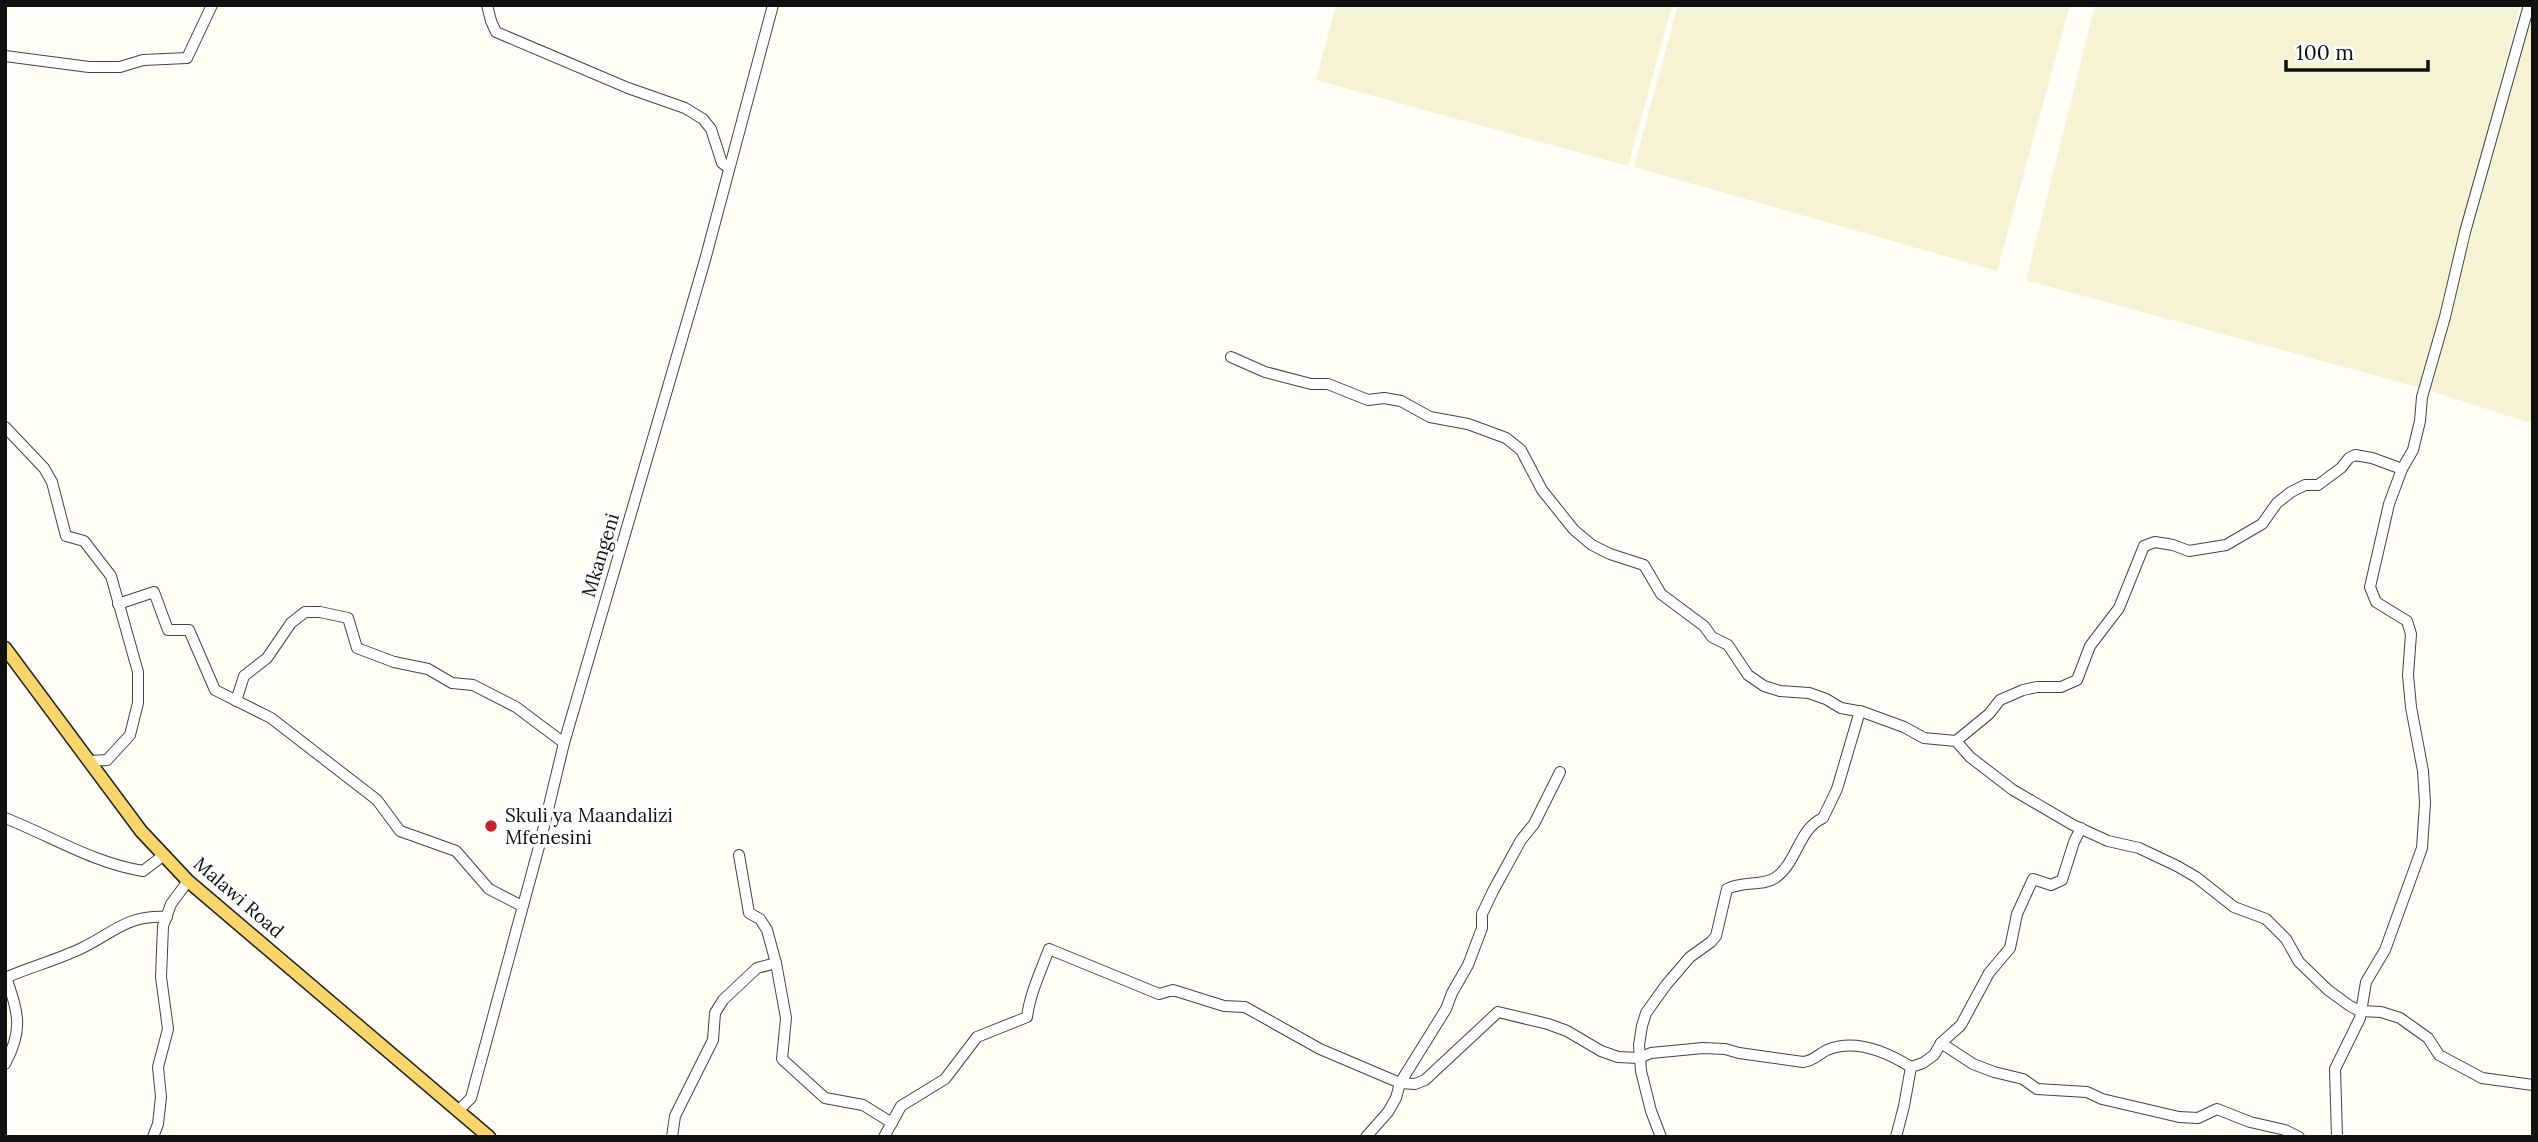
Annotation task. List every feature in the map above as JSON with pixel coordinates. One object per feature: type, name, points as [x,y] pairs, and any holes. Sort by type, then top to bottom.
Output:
[{"type":"main road","name":"Malawi Road","points":[[5,648],[141,831],[188,881],[489,1137]]},
{"type":"street","points":[[5,57],[89,67],[120,67],[143,60],[187,58],[212,5]]},
{"type":"street","points":[[487,5],[496,32],[628,88],[685,108],[703,118],[711,129],[722,163],[729,168]]},
{"type":"street","name":"Mkangeni","points":[[458,1111],[471,1098],[564,743],[662,410],[773,5]]},
{"type":"street","points":[[2337,1137],[2335,1069],[2351,1037],[2366,982],[2385,950],[2422,848],[2425,803],[2423,771],[2415,739],[2408,675],[2411,634],[2407,621],[2376,601],[2370,587],[2389,504],[2402,469],[2413,450],[2422,397],[2465,232],[2529,5]]},
{"type":"street","points":[[1231,357],[1265,372],[1311,384],[1328,384],[1368,400],[1384,398],[1401,401],[1430,417],[1468,424],[1506,438],[1521,450],[1542,490],[1574,530],[1592,545],[1644,565],[1661,594],[1704,626],[1712,636],[1728,645],[1748,674],[1764,686],[1780,691],[1809,693],[1841,708],[1860,711],[1904,727],[1924,738],[1956,741],[1970,757],[2012,790],[2108,841],[2140,848],[2177,866],[2196,877],[2234,907],[2266,919],[2286,939],[2299,962],[2317,981],[2360,1011],[2381,1012],[2412,1025],[2428,1038],[2439,1055],[2483,1078],[2533,1085]]},
{"type":"street","points":[[5,427],[44,468],[52,482],[66,536],[84,541],[111,576],[138,672],[138,703],[130,736],[107,760],[90,761]]},
{"type":"street","points":[[1956,741],[1989,714],[2000,699],[2023,690],[2062,687],[2077,680],[2090,646],[2119,608],[2144,546],[2155,542],[2189,551],[2227,545],[2262,524],[2277,503],[2291,492],[2305,485],[2318,485],[2355,455],[2402,469]]},
{"type":"street","points":[[118,604],[155,592],[168,630],[189,630],[215,690],[271,718],[377,800],[400,831],[456,851],[489,889],[522,906]]},
{"type":"street","points":[[236,701],[244,676],[267,658],[291,623],[305,612],[320,612],[348,618],[357,648],[394,663],[428,669],[452,683],[473,685],[516,707],[564,743]]},
{"type":"street","points":[[1661,1137],[1651,1111],[1639,1058],[1640,1036],[1646,1013],[1689,957],[1716,936],[1727,889],[1736,884],[1766,882],[1776,877],[1791,860],[1812,823],[1823,818],[1836,789],[1860,711]]},
{"type":"street","points":[[1366,1137],[1388,1112],[1400,1083],[1446,1009],[1468,965],[1482,928],[1482,914],[1493,891],[1521,839],[1534,824],[1560,772]]},
{"type":"street","points":[[5,818],[121,867],[143,871],[164,855]]},
{"type":"street","points":[[1911,1068],[1934,1055],[1941,1042],[1961,1025],[1989,973],[2010,948],[2017,914],[2034,879],[2051,885],[2062,880],[2081,828]]},
{"type":"street","points":[[739,855],[749,914],[760,919],[767,930],[776,963],[786,1018],[782,1059],[825,1098],[863,1105],[892,1123]]},
{"type":"street","points":[[153,1137],[158,1124],[161,1097],[158,1067],[168,1028],[161,977],[163,926],[171,904],[188,881]]},
{"type":"street","points":[[5,1064],[15,1046],[19,1025],[6,978],[81,948],[124,923],[146,916],[167,917]]},
{"type":"street","points":[[884,1137],[901,1106],[945,1079],[977,1037],[1027,1017],[1030,996],[1049,949],[1159,994],[1172,990],[1224,1006],[1245,1007],[1320,1049],[1400,1083],[1415,1084],[1425,1080],[1498,1012],[1548,1024],[1567,1031],[1601,1051],[1618,1056],[1639,1058],[1651,1053],[1703,1048],[1803,1062],[1812,1061],[1824,1052],[1840,1046],[1881,1051],[1911,1068]]},
{"type":"street","points":[[671,1137],[675,1116],[713,1040],[715,1013],[723,1000],[757,968],[776,963]]},
{"type":"street","points":[[1941,1042],[1973,1064],[2023,1079],[2037,1089],[2087,1093],[2179,1117],[2198,1118],[2217,1108],[2250,1122],[2286,1130],[2299,1137]]},
{"type":"street","points":[[1895,1137],[1911,1068]]},
{"type":"shaded area","points":[[1336,5],[1672,5],[1628,166],[1316,80]]},
{"type":"shaded area","points":[[1678,5],[2070,5],[1997,271],[1634,167]]},
{"type":"shaded area","points":[[2095,5],[2520,5],[2421,388],[2026,280]]},
{"type":"shaded area","points":[[2533,14],[2533,424],[2428,390]]},
{"type":"place","name":"Skuli ya Maandalizi Mfenesini","points":[[491,826]]}]
